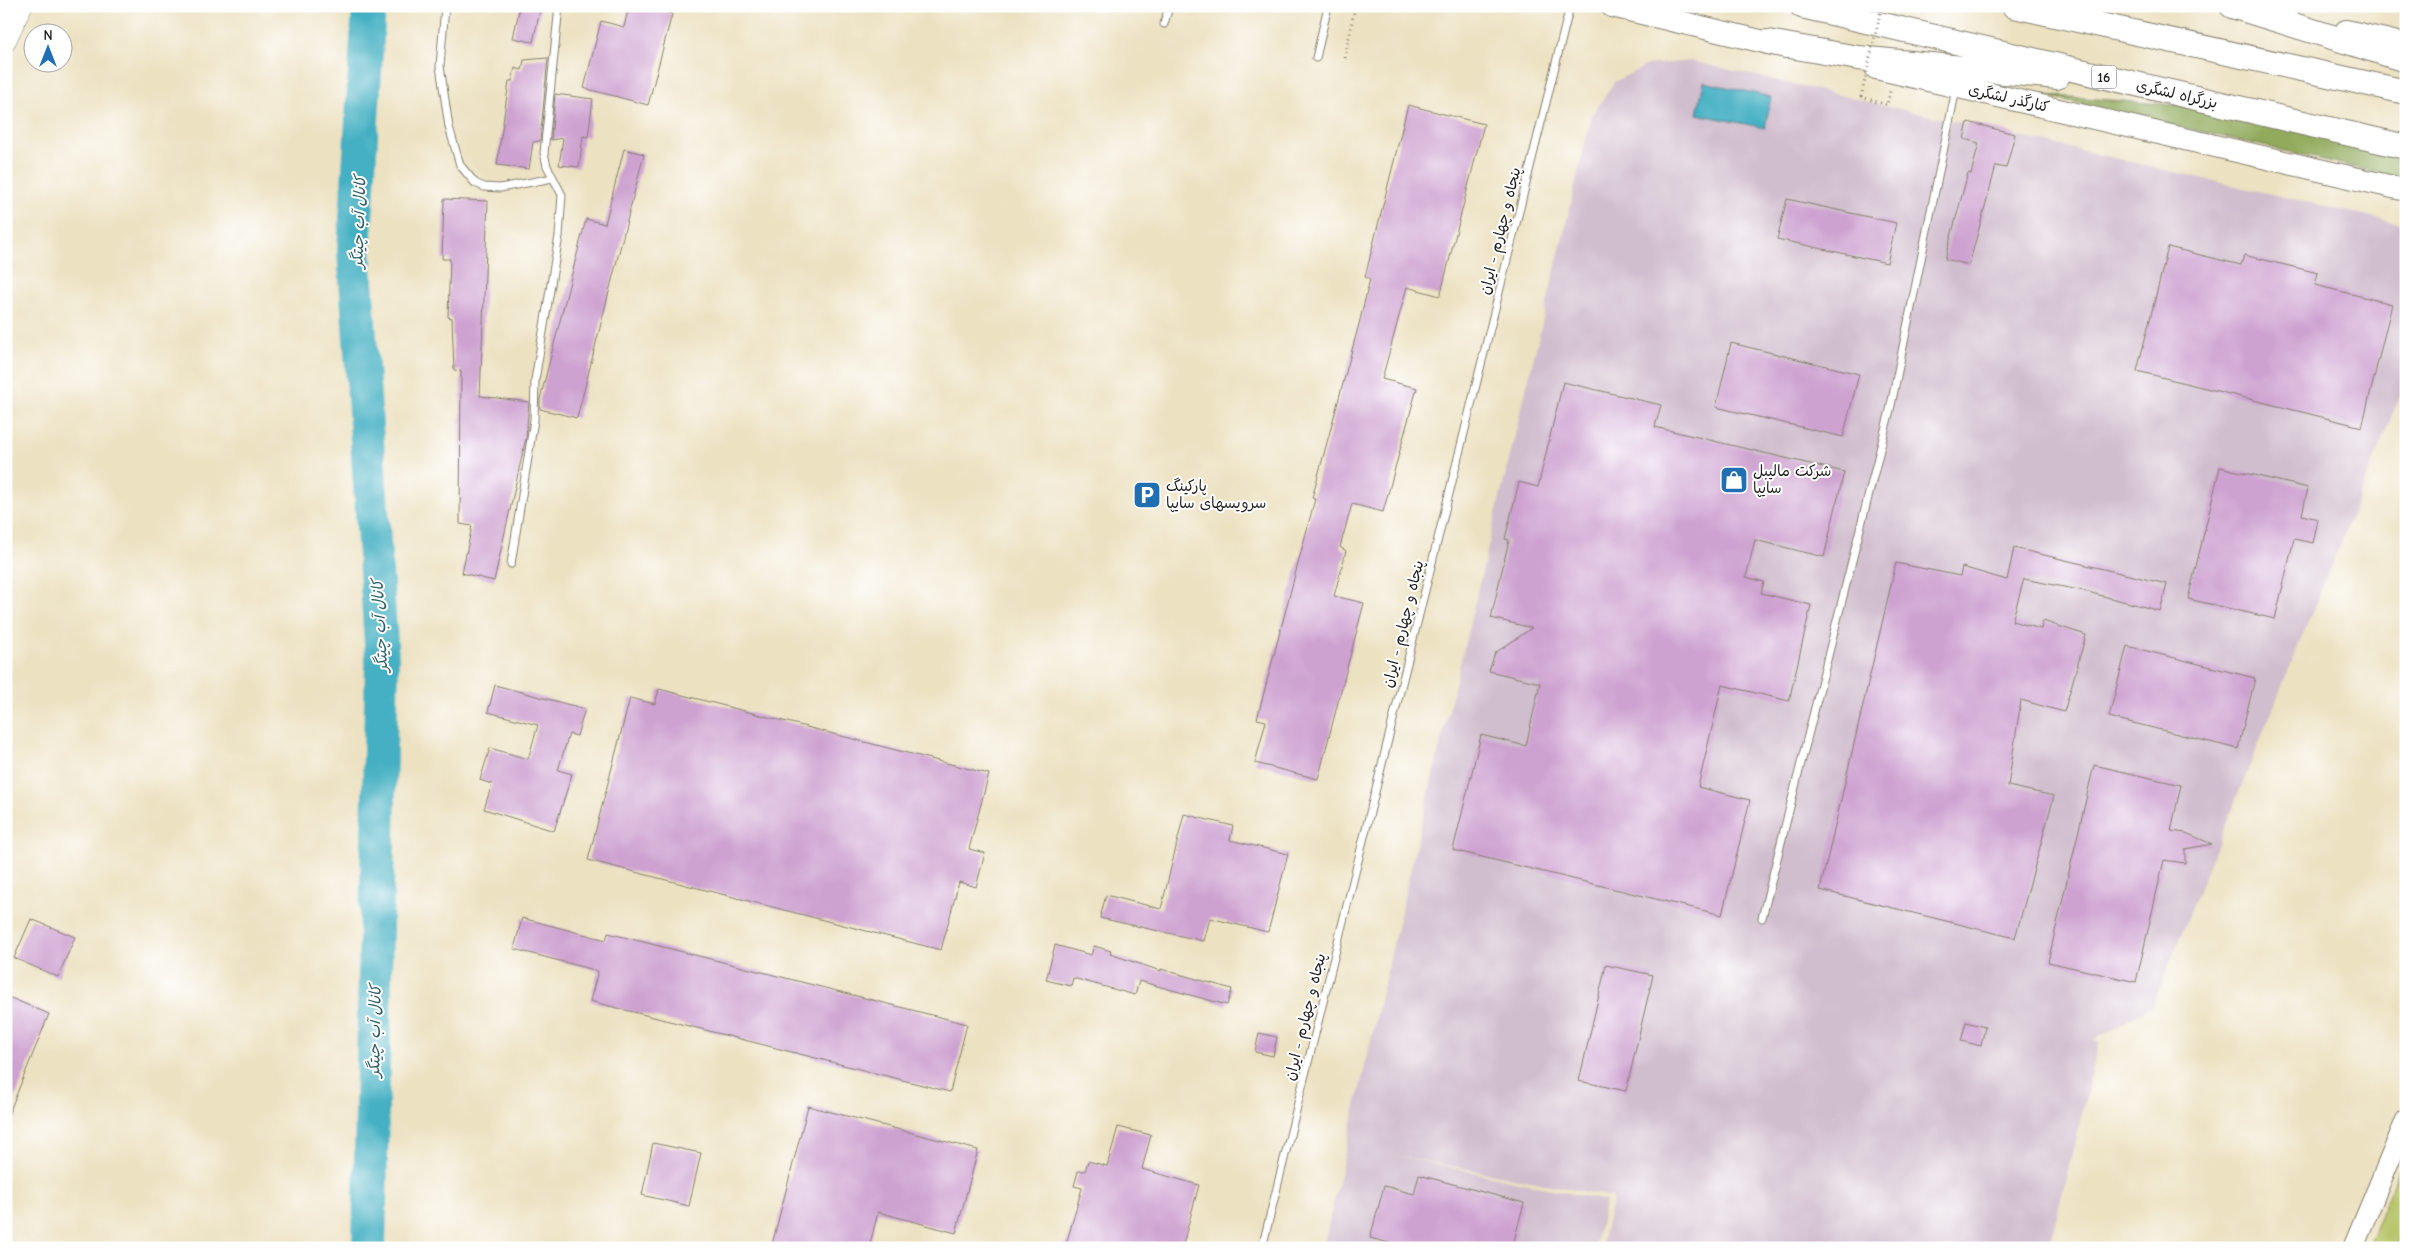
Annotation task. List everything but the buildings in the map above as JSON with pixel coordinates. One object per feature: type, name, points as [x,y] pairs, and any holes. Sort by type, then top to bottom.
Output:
[{"type":"highway","name":"بزرگراه لشگری","points":[[1802,6],[2406,146]]},
{"type":"highway","points":[[2014,6],[2406,92]]},
{"type":"highway","points":[[2232,6],[2406,60]]},
{"type":"highway","points":[[1768,42],[1858,58],[2009,74],[2132,83]]},
{"type":"main road","name":"کنارگذر لشگری","points":[[1612,6],[2406,190]]},
{"type":"main road","points":[[2240,6],[2406,45]]},
{"type":"main road","points":[[2353,1248],[2406,1120]]},
{"type":"street","points":[[6,43],[23,6]]},
{"type":"lane","points":[[445,6],[440,66],[449,127],[460,165],[475,183],[484,187],[500,188],[553,178]]},
{"type":"lane","points":[[510,564],[534,420],[536,371],[560,236],[562,195],[547,166],[544,153],[559,6]]},
{"type":"lane","points":[[1164,24],[1169,6]]},
{"type":"lane","points":[[1316,58],[1328,6]]},
{"type":"lane","name":"پنجاه و چهارم - ایران","points":[[1262,1248],[1570,6]]},
{"type":"lane","points":[[1762,918],[1890,410],[1957,86]]},
{"type":"path","points":[[1345,58],[1355,6]]},
{"type":"path","points":[[1882,6],[1861,97],[1887,105]]},
{"type":"shaded area","points":[[1691,61],[2406,225],[2406,381],[2152,1006],[2093,1041],[2099,1042],[2049,1248],[1601,1248],[1613,1197],[1389,1154],[1606,1201],[1594,1248],[1323,1248],[1411,867],[1592,116],[1614,82],[1648,65]]},
{"type":"green space","points":[[2043,95],[2188,106],[2406,157],[2406,179]]},
{"type":"green space","points":[[2406,1152],[2406,1222],[2395,1248],[2367,1248]]},
{"type":"water","points":[[1704,82],[1771,97],[1765,128],[1697,114]]},
{"type":"waterway","name":"کانال آب چیتگر","points":[[369,6],[354,251],[382,658],[369,1248]]},
{"type":"place","name":"شرکت مالیبل سایپا","points":[[1734,480]]},
{"type":"place","name":"پارکینگ سرویسهای سایپا","points":[[1147,495]]}]
